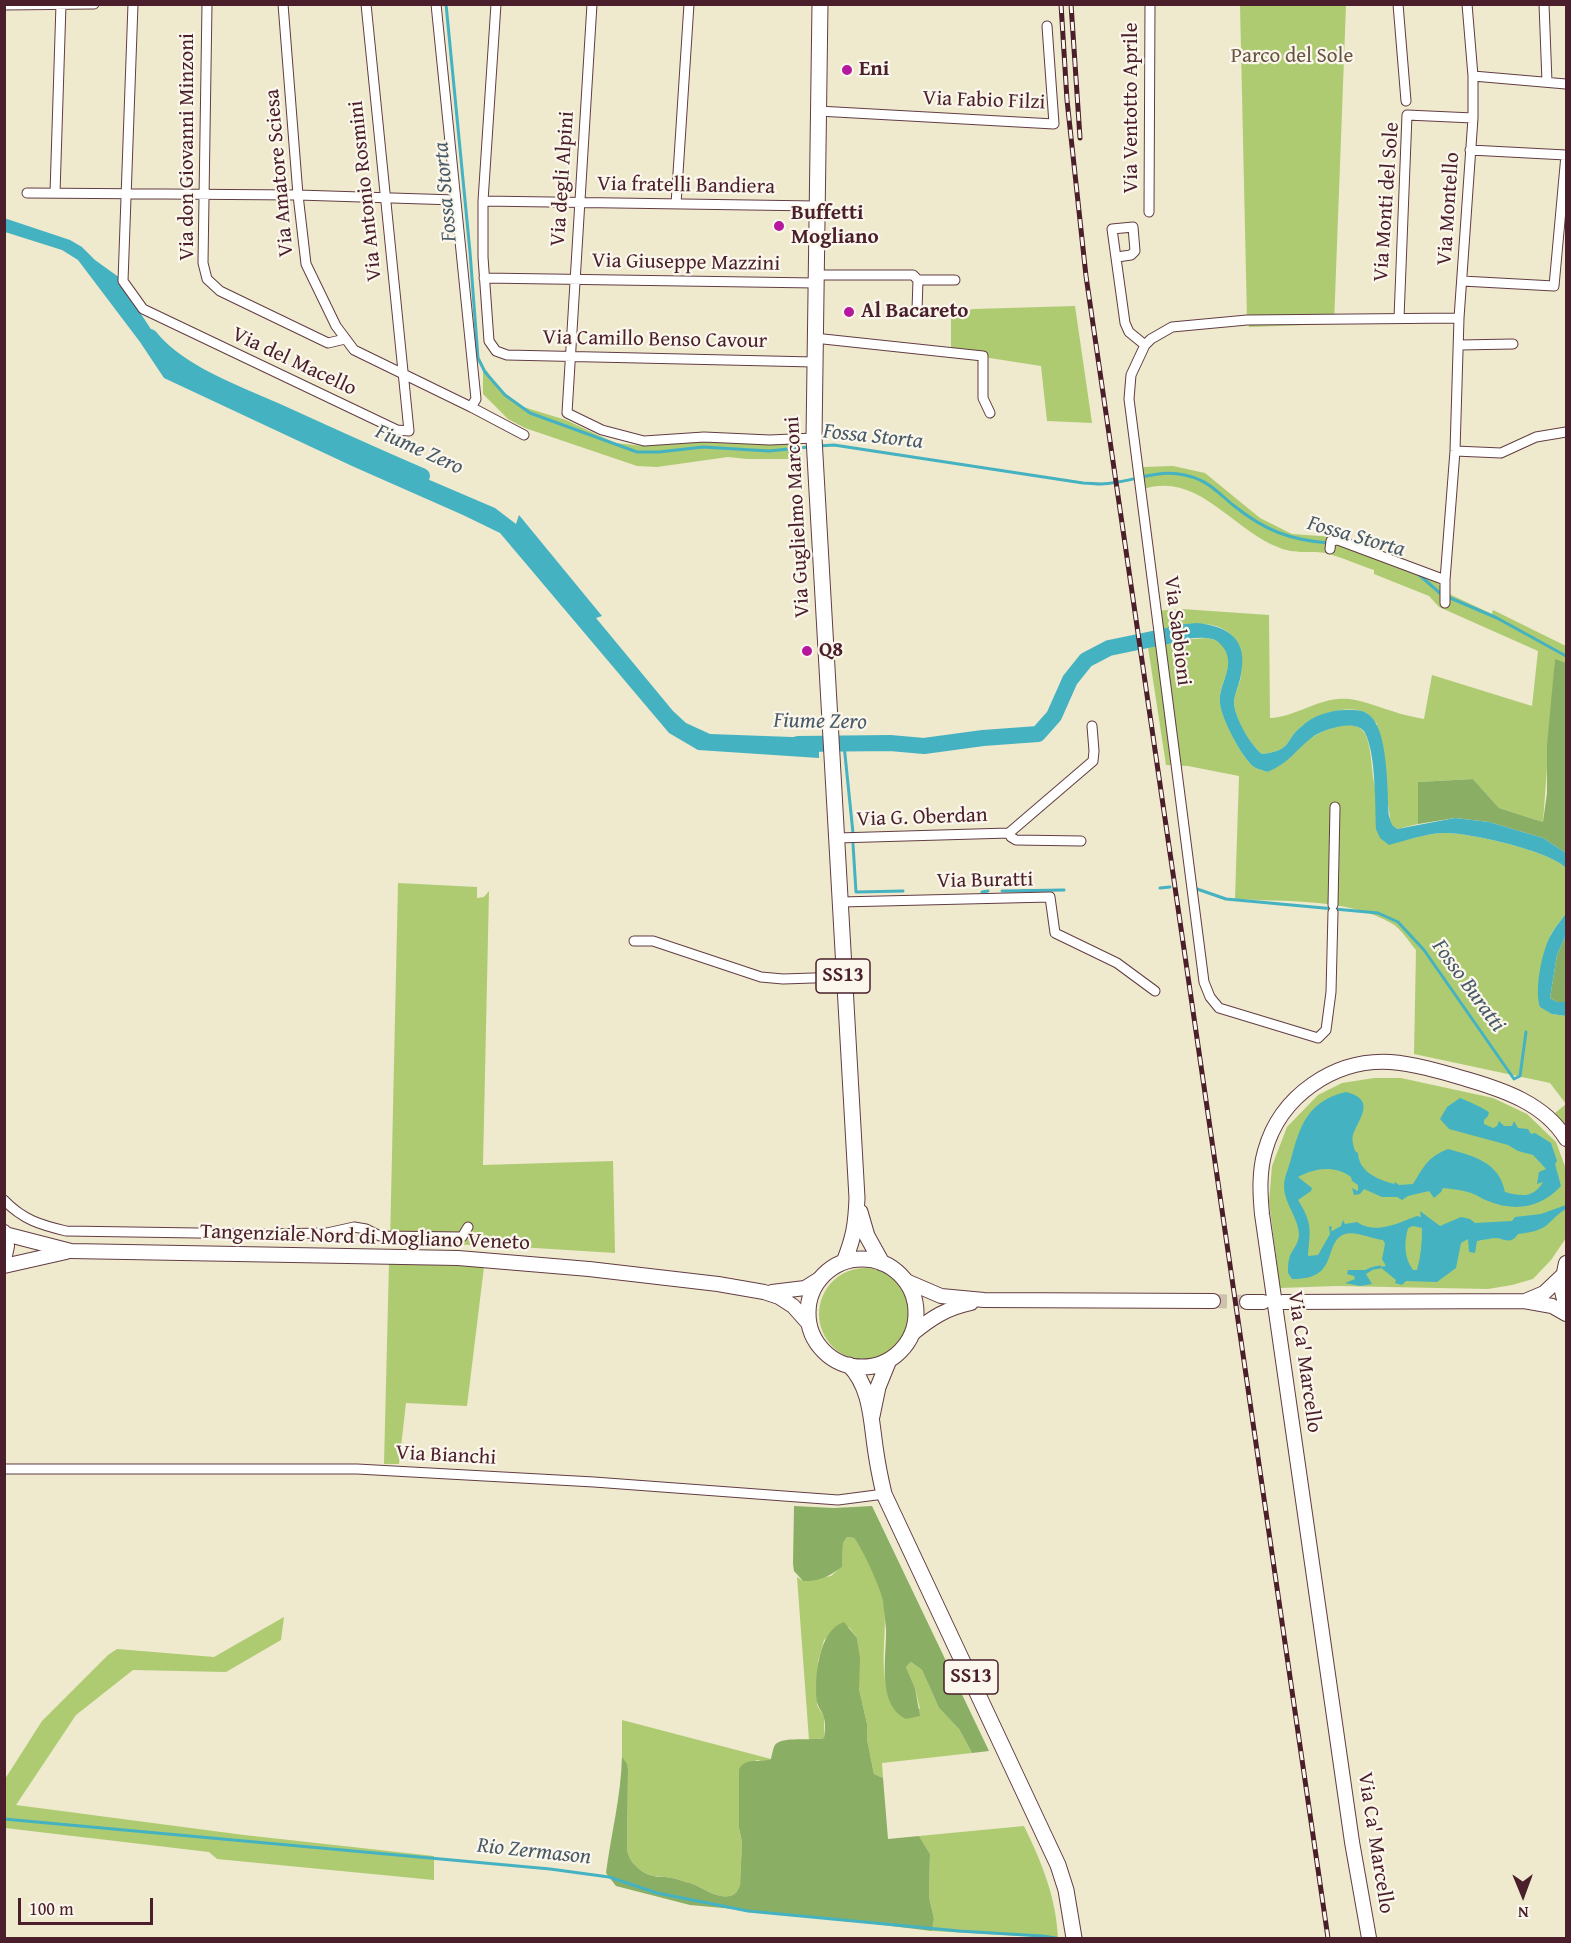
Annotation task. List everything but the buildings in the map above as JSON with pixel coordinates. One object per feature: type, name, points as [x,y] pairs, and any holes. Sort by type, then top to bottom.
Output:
[{"type":"main road","name":"Via Guglielmo Marconi","points":[[820,4],[814,445],[857,1198],[852,1244],[844,1262]]},
{"type":"main road","name":"Via Ca' Marcello","points":[[1369,1938],[1352,1842],[1262,1214],[1260,1192],[1263,1158],[1278,1121],[1304,1091],[1320,1080],[1342,1070],[1377,1062],[1417,1067],[1508,1093],[1538,1109],[1556,1125],[1566,1139]]},
{"type":"main road","name":"Via Guglielmo Marconi","points":[[857,1198],[867,1236],[882,1263],[906,1281]]},
{"type":"main road","points":[[4,1260],[7,1246],[5,1233],[71,1251]]},
{"type":"main road","points":[[4,1266],[71,1251]]},
{"type":"main road","name":"Tangenziale Nord di Mogliano Veneto","points":[[71,1251],[458,1258],[589,1269],[718,1284],[764,1292],[796,1291],[813,1285],[821,1278]]},
{"type":"main road","points":[[882,1263],[865,1259],[844,1262],[830,1269],[821,1278],[810,1298],[808,1311],[813,1335],[823,1350],[832,1358],[849,1365],[872,1366],[889,1360]]},
{"type":"main road","name":"Via Ca' Marcello","points":[[1524,1301],[1544,1293],[1564,1269]]},
{"type":"main road","name":"Via Ca' Marcello","points":[[1564,1269],[1563,1297],[1566,1308]]},
{"type":"main road","points":[[906,1281],[941,1296],[984,1300],[1213,1301]]},
{"type":"main road","points":[[906,1281],[912,1292],[916,1310],[912,1334]]},
{"type":"main road","name":"Tangenziale Nord di Mogliano Veneto","points":[[764,1292],[790,1304],[809,1324]]},
{"type":"main road","points":[[912,1334],[944,1310],[984,1300]]},
{"type":"main road","name":"Via Ca' Marcello","points":[[1283,1302],[1524,1301],[1552,1306],[1566,1314]]},
{"type":"main road","points":[[1247,1302],[1263,1302]]},
{"type":"main road","name":"SS13","points":[[872,1416],[878,1387],[889,1360],[903,1349],[912,1334]]},
{"type":"main road","name":"SS13","points":[[849,1365],[861,1382],[872,1416],[876,1454],[884,1494],[1058,1865],[1066,1890],[1074,1938]]},
{"type":"street","points":[[4,5],[94,4]]},
{"type":"street","points":[[125,194],[134,4]]},
{"type":"street","name":"Via don Giovanni Minzoni","points":[[207,4],[203,195],[203,263],[207,279],[220,291],[328,343],[345,339]]},
{"type":"street","name":"Via Amatore Sciesa","points":[[283,4],[297,195],[306,264],[326,307],[354,350],[524,435]]},
{"type":"street","name":"Via Antonio Rosmini","points":[[366,4],[402,374]]},
{"type":"street","points":[[436,4],[476,399],[471,407]]},
{"type":"street","points":[[484,278],[483,201],[496,4]]},
{"type":"street","name":"Via degli Alpini","points":[[592,4],[567,413],[602,430],[644,441],[704,437],[814,445]]},
{"type":"street","points":[[676,204],[689,4]]},
{"type":"street","name":"Via Ventotto Aprile","points":[[1149,213],[1150,4]]},
{"type":"street","points":[[1398,4],[1406,101]]},
{"type":"street","name":"Via Montello","points":[[1445,599],[1455,451],[1460,345],[1459,318],[1473,118],[1473,76],[1467,4]]},
{"type":"street","points":[[1544,4],[1547,82]]},
{"type":"street","points":[[55,193],[61,5]]},
{"type":"street","name":"Via Fabio Filzi","points":[[818,111],[1054,124],[1047,26]]},
{"type":"street","points":[[1473,76],[1566,84]]},
{"type":"street","name":"Via Monti del Sole","points":[[1399,318],[1407,115],[1473,118]]},
{"type":"street","points":[[1462,281],[1554,286],[1566,155],[1470,150]]},
{"type":"street","points":[[27,193],[297,195],[455,200]]},
{"type":"street","name":"Via del Macello","points":[[125,194],[123,281],[143,309],[397,430],[409,431],[402,374]]},
{"type":"street","name":"Via fratelli Bandiera","points":[[483,201],[816,206]]},
{"type":"street","points":[[1117,257],[1125,323],[1129,332],[1145,345],[1172,327],[1247,320],[1459,318]]},
{"type":"street","points":[[815,279],[913,275],[918,280],[955,280]]},
{"type":"street","name":"Via Giuseppe Mazzini","points":[[484,278],[815,279]]},
{"type":"street","name":"Via Camillo Benso Cavour","points":[[484,278],[489,341],[496,351],[507,355],[814,362]]},
{"type":"street","points":[[918,280],[918,310],[924,311]]},
{"type":"street","points":[[814,338],[983,356],[983,398],[990,413]]},
{"type":"street","points":[[1460,345],[1513,344]]},
{"type":"street","name":"Via Sabbioni","points":[[1145,345],[1131,375],[1130,399],[1203,982],[1210,997],[1219,1008],[1318,1038],[1326,1030],[1331,992],[1335,807]]},
{"type":"street","points":[[1455,451],[1501,453],[1536,437],[1566,432]]},
{"type":"street","points":[[1330,545],[1338,540],[1445,580]]},
{"type":"street","name":"Via G. Oberdan","points":[[837,838],[1009,833],[1092,762],[1094,752],[1092,726]]},
{"type":"street","name":"Via G. Oberdan","points":[[1009,833],[1016,840],[1081,841]]},
{"type":"street","name":"Via Buratti","points":[[840,902],[1050,897],[1055,933],[1117,963],[1155,991]]},
{"type":"street","points":[[634,941],[653,941],[761,976],[783,979],[843,977]]},
{"type":"street","points":[[4,1200],[14,1210],[37,1224],[66,1231],[327,1233],[354,1227],[366,1229],[380,1236],[462,1237],[468,1227]]},
{"type":"street","name":"Via Bianchi","points":[[4,1469],[357,1469],[594,1482],[838,1500],[884,1494]]},
{"type":"green space","name":"Parco del Sole","points":[[1240,5],[1346,5],[1334,324],[1249,327]]},
{"type":"green space","points":[[1075,306],[1092,423],[1047,421],[1041,366],[951,352],[951,313],[974,309]]},
{"type":"green space","points":[[483,369],[487,371],[499,389],[520,406],[566,420],[615,443],[644,446],[684,441],[800,441],[801,456],[792,459],[728,457],[657,467],[637,466],[525,428],[508,419],[483,394]]},
{"type":"green space","points":[[1173,466],[1205,473],[1260,518],[1292,534],[1334,537],[1435,580],[1445,592],[1492,614],[1493,610],[1566,646],[1566,663],[1555,660],[1543,822],[1499,808],[1473,779],[1418,782],[1418,824],[1397,829],[1391,825],[1377,724],[1369,715],[1361,711],[1344,710],[1324,714],[1302,726],[1284,747],[1262,754],[1244,731],[1235,709],[1234,699],[1241,676],[1241,657],[1237,642],[1229,633],[1205,624],[1175,626],[1159,630],[1155,611],[1182,609],[1269,615],[1270,718],[1287,715],[1329,700],[1345,699],[1424,719],[1432,675],[1532,706],[1538,651],[1439,607],[1429,596],[1374,574],[1374,570],[1325,553],[1280,548],[1262,539],[1197,494],[1179,488],[1161,486],[1140,490],[1138,470],[1144,467]]},
{"type":"green space","points":[[1206,638],[1219,642],[1228,656],[1228,669],[1220,695],[1221,709],[1238,746],[1254,767],[1267,772],[1283,763],[1318,734],[1340,726],[1357,726],[1365,733],[1367,739],[1389,844],[1443,833],[1471,836],[1527,849],[1544,855],[1566,868],[1566,913],[1551,934],[1543,961],[1552,1014],[1566,1016],[1566,1104],[1550,1083],[1414,1054],[1416,950],[1395,925],[1374,915],[1336,905],[1235,899],[1239,776],[1188,766],[1166,765],[1148,647],[1181,640]]},
{"type":"green space","points":[[1555,659],[1566,663],[1566,853],[1543,838],[1489,822],[1455,818],[1418,824],[1418,782],[1473,779],[1499,808],[1543,822],[1547,793],[1547,745]]},
{"type":"green space","points":[[398,883],[477,887],[477,898],[484,897],[489,891],[483,1165],[613,1161],[615,1253],[487,1245],[390,1244]]},
{"type":"green space","points":[[1566,935],[1566,1002],[1557,1002],[1550,998],[1557,955]]},
{"type":"green space","points":[[1374,1078],[1401,1078],[1493,1098],[1527,1114],[1556,1142],[1566,1169],[1566,1238],[1551,1260],[1533,1279],[1488,1289],[1337,1286],[1280,1288],[1269,1202],[1272,1166],[1287,1127],[1318,1095],[1342,1083]]},
{"type":"green space","points":[[1566,1104],[1566,1125],[1555,1113]]},
{"type":"green space","points":[[389,1263],[484,1267],[467,1406],[406,1403],[399,1464],[384,1464]]},
{"type":"green space","points":[[865,1268],[883,1272],[897,1282],[907,1296],[911,1314],[907,1332],[897,1346],[883,1356],[865,1360],[847,1356],[833,1346],[823,1332],[819,1314],[823,1296],[833,1282],[847,1272]]},
{"type":"green space","points":[[794,1506],[834,1508],[872,1506],[989,1751],[972,1753],[959,1729],[939,1708],[922,1670],[911,1662],[906,1667],[915,1688],[920,1716],[906,1719],[897,1712],[890,1702],[885,1678],[886,1629],[883,1601],[866,1559],[854,1538],[847,1537],[843,1543],[842,1567],[824,1578],[803,1581],[794,1571],[793,1564]]},
{"type":"green space","points":[[847,1537],[854,1538],[859,1543],[876,1578],[883,1599],[884,1674],[890,1697],[920,1709],[915,1688],[906,1667],[911,1662],[922,1670],[939,1708],[959,1729],[972,1753],[882,1763],[883,1778],[874,1774],[859,1689],[857,1638],[849,1627],[824,1640],[818,1661],[817,1705],[824,1717],[824,1738],[809,1740],[797,1577],[803,1581],[831,1576],[842,1566],[843,1543]]},
{"type":"green space","points":[[284,1617],[281,1640],[226,1672],[133,1670],[76,1715],[16,1805],[244,1835],[434,1856],[434,1880],[217,1859],[209,1852],[5,1828],[5,1779],[42,1721],[108,1655],[117,1649],[214,1657]]},
{"type":"green space","points":[[844,1622],[857,1638],[860,1659],[859,1689],[874,1774],[883,1778],[888,1839],[919,1836],[930,1854],[929,1897],[934,1919],[932,1931],[800,1915],[690,1905],[616,1886],[606,1873],[618,1801],[622,1757],[627,1764],[628,1771],[627,1848],[629,1856],[638,1868],[648,1875],[690,1883],[720,1896],[730,1896],[736,1892],[740,1886],[742,1842],[739,1828],[739,1769],[749,1761],[771,1759],[774,1746],[778,1742],[824,1738],[825,1721],[817,1702],[817,1669],[828,1635]]},
{"type":"green space","points":[[622,1720],[771,1759],[764,1762],[757,1760],[739,1769],[739,1828],[742,1842],[740,1887],[733,1895],[720,1896],[690,1883],[648,1875],[630,1859],[627,1848],[628,1771],[622,1757]]},
{"type":"green space","points":[[1024,1826],[1047,1880],[1057,1923],[1058,1938],[932,1931],[934,1919],[929,1897],[930,1854],[919,1836]]},
{"type":"water","points":[[4,218],[70,240],[120,278],[173,363],[343,443],[495,508],[516,524],[519,515],[602,616],[596,618],[673,711],[686,723],[710,734],[819,738],[819,758],[698,750],[669,733],[500,533],[164,378],[140,342],[78,260],[62,250],[5,232]]},
{"type":"water","points":[[1197,623],[1227,631],[1239,644],[1242,662],[1234,707],[1243,730],[1262,754],[1284,747],[1296,731],[1316,717],[1340,710],[1363,711],[1375,721],[1380,732],[1386,761],[1389,816],[1392,825],[1397,829],[1455,818],[1489,822],[1543,838],[1566,853],[1566,868],[1544,855],[1527,849],[1471,836],[1443,833],[1389,845],[1380,838],[1376,829],[1374,780],[1369,742],[1365,733],[1355,726],[1341,726],[1319,733],[1275,769],[1267,772],[1254,767],[1238,747],[1221,710],[1220,696],[1228,657],[1221,645],[1216,640],[1196,638],[1148,647],[1146,634],[1176,625]]},
{"type":"water","points":[[1566,913],[1566,935],[1557,955],[1550,998],[1557,1002],[1566,1002],[1566,1016],[1552,1014],[1540,1007],[1538,991],[1540,970],[1548,940]]},
{"type":"water","points":[[1346,1092],[1355,1095],[1363,1104],[1364,1109],[1352,1139],[1355,1151],[1365,1170],[1381,1180],[1394,1184],[1395,1182],[1399,1185],[1413,1184],[1427,1163],[1448,1149],[1467,1154],[1491,1167],[1502,1182],[1505,1192],[1526,1195],[1539,1187],[1543,1182],[1537,1184],[1539,1172],[1546,1169],[1533,1155],[1518,1151],[1508,1145],[1449,1129],[1440,1119],[1447,1107],[1460,1098],[1489,1112],[1484,1124],[1493,1128],[1499,1121],[1504,1126],[1512,1126],[1514,1121],[1518,1128],[1528,1129],[1531,1134],[1535,1133],[1551,1143],[1561,1186],[1545,1199],[1518,1207],[1488,1201],[1468,1192],[1443,1188],[1434,1198],[1429,1191],[1408,1196],[1402,1200],[1397,1197],[1382,1197],[1364,1189],[1360,1194],[1354,1195],[1352,1188],[1358,1191],[1358,1185],[1345,1173],[1331,1169],[1311,1172],[1298,1177],[1312,1188],[1298,1200],[1309,1227],[1308,1256],[1318,1255],[1330,1234],[1329,1226],[1332,1227],[1332,1231],[1341,1226],[1343,1220],[1345,1224],[1357,1222],[1364,1226],[1379,1228],[1417,1216],[1421,1217],[1420,1211],[1440,1226],[1461,1217],[1475,1223],[1512,1221],[1515,1217],[1541,1214],[1566,1205],[1566,1209],[1544,1227],[1518,1234],[1511,1240],[1497,1238],[1477,1241],[1475,1253],[1469,1252],[1468,1239],[1461,1243],[1456,1268],[1437,1282],[1406,1281],[1402,1285],[1395,1283],[1396,1280],[1380,1267],[1386,1266],[1382,1259],[1385,1244],[1383,1240],[1350,1233],[1338,1238],[1328,1260],[1318,1274],[1307,1278],[1292,1279],[1288,1273],[1289,1261],[1299,1234],[1288,1204],[1284,1186],[1285,1179],[1302,1125],[1314,1108],[1333,1096]],"holes":[[[1413,1226],[1422,1228],[1417,1270],[1413,1270],[1406,1255],[1408,1228]]]},
{"type":"water","points":[[1372,1267],[1374,1269],[1366,1274],[1372,1284],[1360,1286],[1345,1283],[1355,1279],[1354,1276],[1347,1274],[1348,1270],[1365,1270]]},
{"type":"waterway","name":"Fossa Storta","points":[[446,4],[478,358],[485,372],[505,395],[530,413],[637,452],[703,447],[769,451],[809,447]]},
{"type":"waterway","name":"Fiume Zero","points":[[150,337],[162,350],[194,373],[422,476]]},
{"type":"waterway","name":"Fossa Storta","points":[[818,446],[834,445],[1083,483],[1114,483],[1161,474],[1186,475],[1209,485],[1244,514],[1266,527],[1289,536],[1329,543]]},
{"type":"waterway","name":"Fossa Storta","points":[[1417,573],[1441,594],[1497,618],[1566,656]]},
{"type":"waterway","name":"Fiume Zero","points":[[798,744],[890,743],[924,746],[1038,734],[1054,716],[1070,680],[1086,660],[1109,648],[1167,636]]},
{"type":"waterway","name":"Fosso Buratti","points":[[844,745],[853,833]]},
{"type":"waterway","name":"Fosso Buratti","points":[[853,844],[856,892],[903,891]]},
{"type":"waterway","name":"Fosso Buratti","points":[[1160,888],[1170,887]]},
{"type":"waterway","name":"Fosso Buratti","points":[[1197,889],[1226,899],[1378,913],[1398,922],[1424,950],[1514,1079],[1520,1076],[1526,1032]]},
{"type":"waterway","name":"Fosso Buratti","points":[[1002,891],[1064,890]]},
{"type":"waterway","name":"Fosso Buratti","points":[[982,892],[988,891]]},
{"type":"waterway","points":[[1374,1268],[1380,1267]]},
{"type":"waterway","name":"Rio Zermason","points":[[4,1819],[550,1869],[609,1877],[657,1893],[748,1911],[1056,1938]]},
{"type":"tunnel","points":[[1213,1301],[1247,1302]]},
{"type":"railway","points":[[1061,4],[1067,100],[1086,276],[1328,1938]]},
{"type":"railway","points":[[1071,4],[1080,138]]},
{"type":"place","name":"Eni","points":[[847,70]]},
{"type":"place","name":"Buffetti Mogliano","points":[[779,226]]},
{"type":"place","name":"Al Bacareto","points":[[849,312]]},
{"type":"place","name":"Q8","points":[[807,651]]}]
